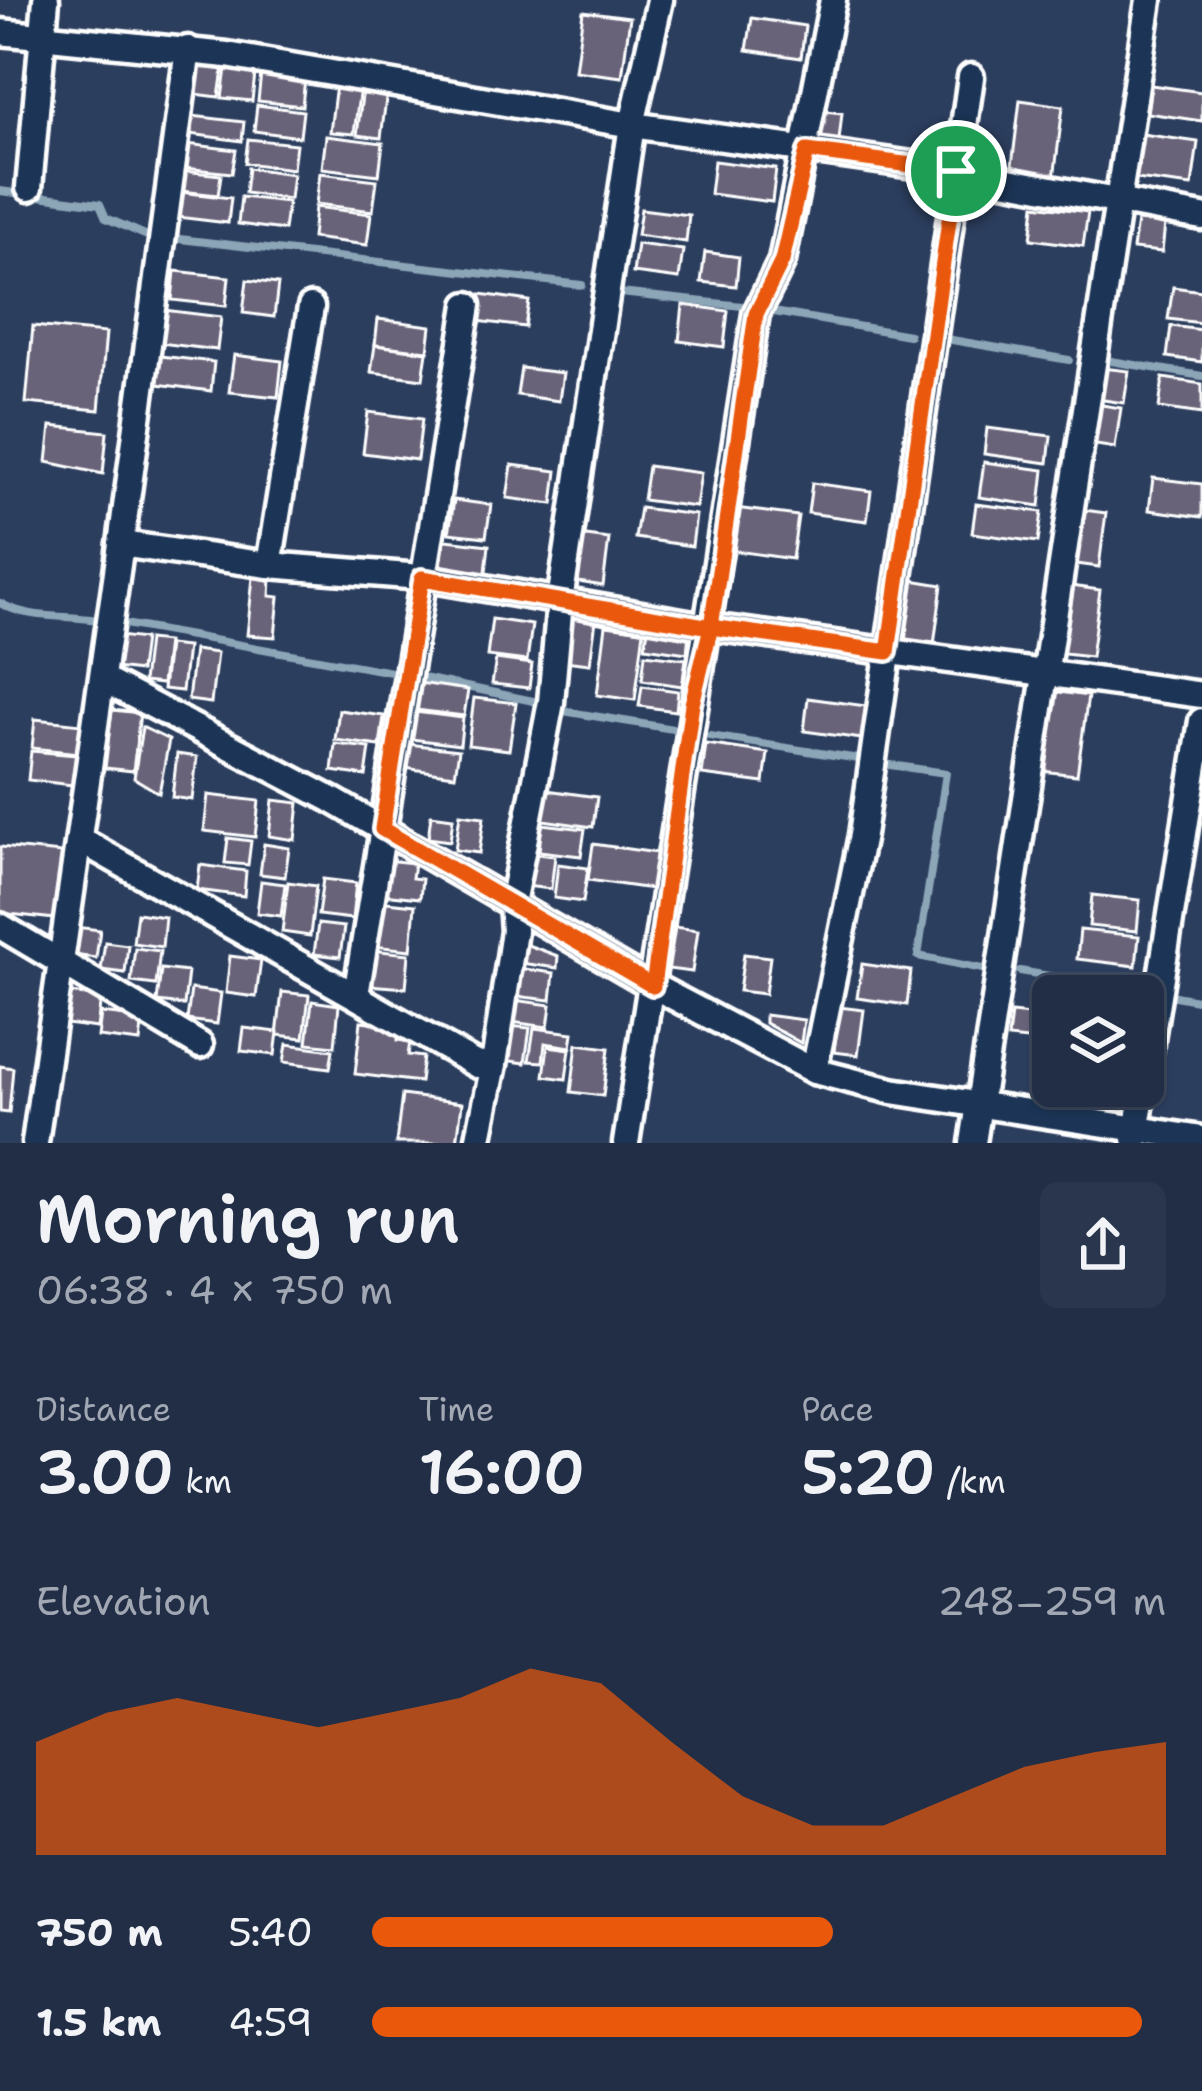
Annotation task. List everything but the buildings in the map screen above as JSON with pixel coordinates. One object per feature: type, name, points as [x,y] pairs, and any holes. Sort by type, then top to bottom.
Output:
[{"type":"street","points":[[29,188],[46,0]]},
{"type":"street","points":[[478,1143],[514,932],[512,904],[551,702],[560,601],[632,125],[660,0]]},
{"type":"street","points":[[626,1143],[692,704],[711,627],[756,314],[782,261],[833,0]]},
{"type":"street","points":[[973,1143],[1114,202],[1149,0]]},
{"type":"street","points":[[0,32],[188,49],[632,125],[956,171],[1202,217]]},
{"type":"street","points":[[35,1143],[82,841],[188,49]]},
{"type":"street","points":[[814,1071],[862,835],[970,77]]},
{"type":"street","points":[[356,995],[468,304]]},
{"type":"street","points":[[269,565],[310,307]]},
{"type":"street","points":[[121,544],[269,565],[422,578],[711,627],[1202,695]]},
{"type":"street","points":[[104,680],[814,1071],[1136,1136],[1202,1139]]},
{"type":"street","points":[[1136,1136],[1202,721]]},
{"type":"street","points":[[82,841],[477,1064],[494,1064]]},
{"type":"street","points":[[0,926],[200,1045]]},
{"type":"waterway","points":[[0,191],[100,204],[106,218],[145,235]]},
{"type":"waterway","points":[[171,238],[582,285]]},
{"type":"waterway","points":[[620,293],[742,306]]},
{"type":"waterway","points":[[768,311],[909,335]]},
{"type":"waterway","points":[[946,339],[1069,360]]},
{"type":"waterway","points":[[1105,360],[1202,376]]},
{"type":"waterway","points":[[0,603],[37,615],[104,621]]},
{"type":"waterway","points":[[119,623],[397,673]]},
{"type":"waterway","points":[[414,676],[538,702]]},
{"type":"waterway","points":[[563,711],[679,730]]},
{"type":"waterway","points":[[710,736],[859,759]]},
{"type":"waterway","points":[[883,764],[946,773],[918,956],[983,969]]},
{"type":"waterway","points":[[1020,971],[1043,975]]},
{"type":"waterway","points":[[1175,996],[1202,1001]]},
{"type":"route","points":[[956,171],[807,151],[782,261],[756,314],[711,627],[422,578],[382,829],[653,986],[692,704],[711,627],[888,652],[956,171]]}]
